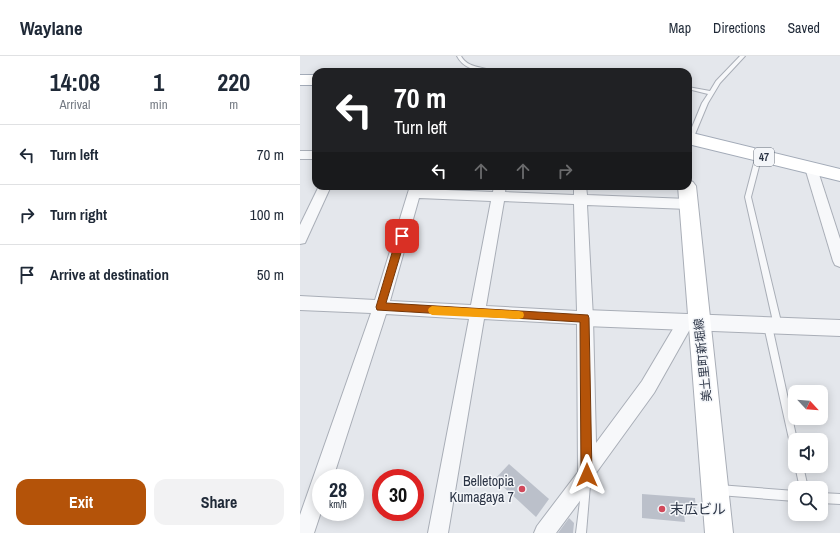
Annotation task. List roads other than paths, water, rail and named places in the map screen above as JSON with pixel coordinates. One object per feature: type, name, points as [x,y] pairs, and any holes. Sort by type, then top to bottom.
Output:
[{"type":"main road","points":[[300,80],[312,80]]},
{"type":"main road","name":"47","points":[[692,141],[840,175]]},
{"type":"main road","name":"美土里町新堀線","points":[[687,195],[692,322],[716,490],[720,533]]},
{"type":"street","points":[[300,155],[312,155]]},
{"type":"street","points":[[811,168],[840,261]]},
{"type":"street","points":[[300,239],[303,224],[315,206],[323,190]]},
{"type":"street","points":[[325,469],[381,307],[415,190],[499,192],[580,201],[687,195]]},
{"type":"street","points":[[580,190],[587,473]]},
{"type":"street","points":[[438,533],[499,192]]},
{"type":"street","points":[[300,206],[315,206]]},
{"type":"street","points":[[300,303],[584,318],[840,328]]},
{"type":"street","points":[[544,533],[648,387],[692,322]]},
{"type":"street","points":[[304,533],[312,509]]},
{"type":"lane","points":[[459,56],[461,61],[468,66],[476,68]]},
{"type":"lane","points":[[692,133],[705,103],[718,82],[743,56]]},
{"type":"lane","points":[[692,89],[711,93]]},
{"type":"lane","points":[[759,155],[748,197],[792,433]]},
{"type":"lane","points":[[581,533],[587,473]]},
{"type":"lane","points":[[716,490],[788,495]]},
{"type":"lane","points":[[828,498],[840,499]]},
{"type":"place","name":"Belletopia Kumagaya 7","points":[[522,489]]},
{"type":"place","name":"末広ビル","points":[[662,509]]}]
